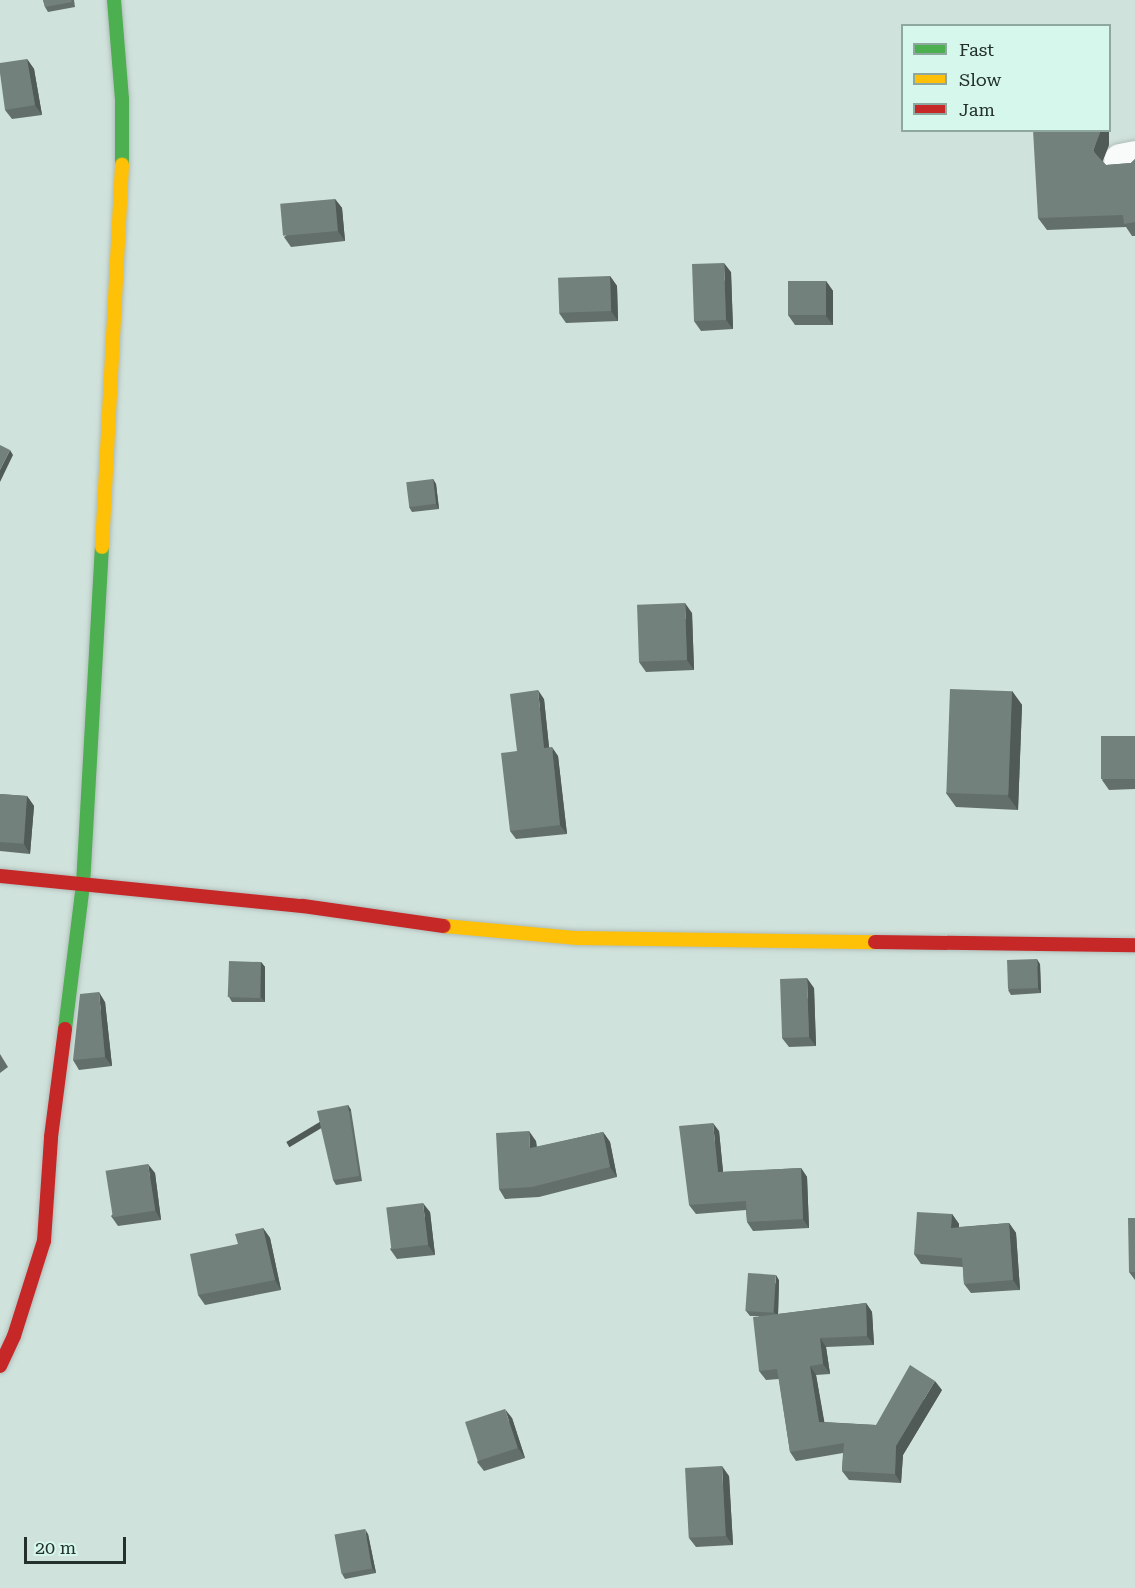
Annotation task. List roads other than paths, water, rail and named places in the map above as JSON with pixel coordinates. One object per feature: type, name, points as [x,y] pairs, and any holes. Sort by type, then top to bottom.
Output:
[{"type":"street","points":[[0,1366],[14,1336],[44,1241],[51,1137],[83,885],[122,190],[122,99],[114,0]]},
{"type":"street","points":[[0,876],[303,906],[468,930],[577,938],[1135,945]]}]
